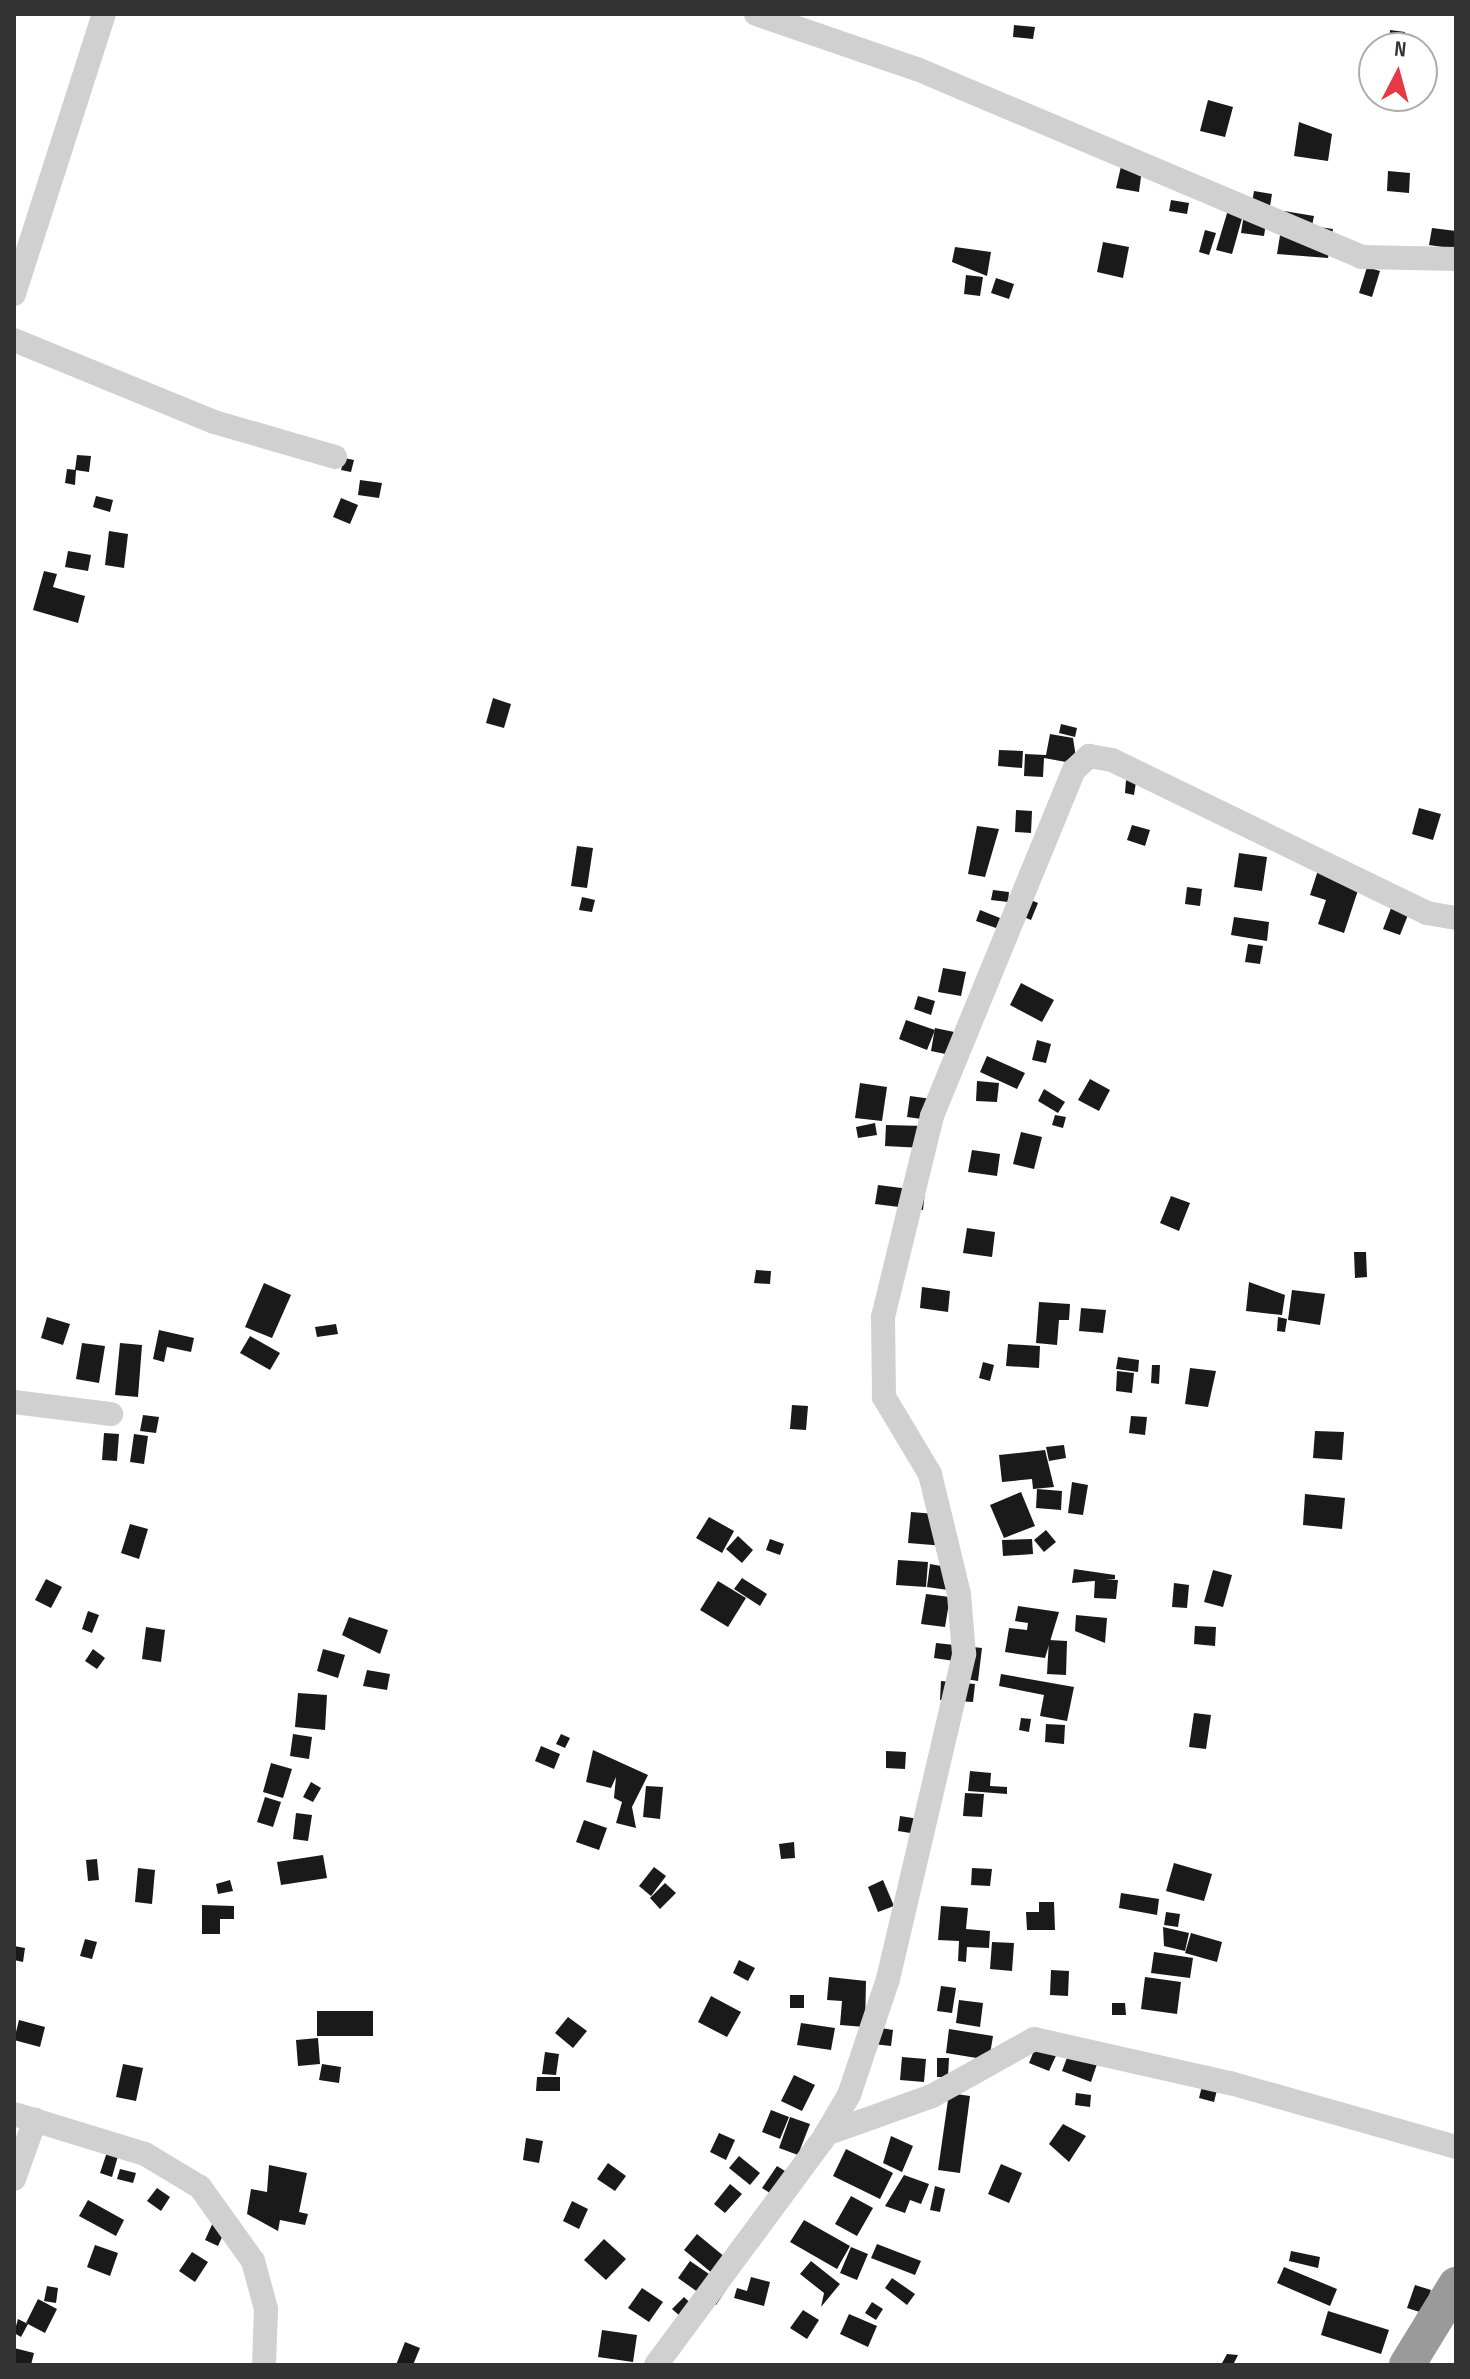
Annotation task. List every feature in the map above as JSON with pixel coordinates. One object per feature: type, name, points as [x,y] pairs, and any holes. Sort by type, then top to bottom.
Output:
[{"type":"highway","points":[[1407,2365],[1456,2285]]},
{"type":"highway","points":[[1434,2365],[1456,2330]]},
{"type":"street","points":[[14,294],[104,14]]},
{"type":"street","points":[[756,14],[791,20],[956,85],[1348,253],[1456,259]]},
{"type":"street","points":[[14,340],[214,422],[335,457]]},
{"type":"street","points":[[656,2365],[826,2134],[849,2095],[876,2019],[964,1654],[959,1594],[930,1474],[884,1397],[883,1317],[932,1116],[1074,770],[1089,756],[1112,760],[1427,913],[1456,918]]},
{"type":"street","points":[[14,1402],[111,1414]]},
{"type":"street","points":[[826,2134],[932,2096],[1034,2039],[1230,2083],[1450,2146]]},
{"type":"street","points":[[14,2179],[24,2117],[145,2154],[200,2187],[231,2221],[253,2261],[266,2309],[264,2365]]},
{"type":"building","points":[[1014,25],[1035,27],[1033,39],[1013,37]]},
{"type":"building","points":[[1208,100],[1233,107],[1225,137],[1200,131]]},
{"type":"building","points":[[1299,122],[1332,134],[1328,161],[1294,156]]},
{"type":"building","points":[[1123,158],[1143,161],[1139,192],[1116,188]]},
{"type":"building","points":[[1388,171],[1410,173],[1409,193],[1387,191]]},
{"type":"building","points":[[1254,191],[1272,194],[1270,206],[1252,203]]},
{"type":"building","points":[[1171,200],[1189,203],[1187,214],[1169,211]]},
{"type":"building","points":[[1245,207],[1268,210],[1264,236],[1241,233]]},
{"type":"building","points":[[1228,210],[1243,215],[1232,254],[1216,250]]},
{"type":"building","points":[[1284,211],[1314,216],[1312,226],[1333,229],[1328,258],[1277,254]]},
{"type":"building","points":[[1432,228],[1456,231],[1456,249],[1429,245]]},
{"type":"building","points":[[1205,230],[1216,233],[1209,255],[1199,252]]},
{"type":"building","points":[[1103,242],[1129,247],[1123,278],[1097,272]]},
{"type":"building","points":[[955,247],[991,252],[987,276],[952,262]]},
{"type":"building","points":[[1367,267],[1380,271],[1372,297],[1359,293]]},
{"type":"building","points":[[966,275],[983,277],[980,296],[964,294]]},
{"type":"building","points":[[996,278],[1014,284],[1009,299],[991,293]]},
{"type":"building","points":[[77,455],[91,456],[89,472],[75,470]]},
{"type":"building","points":[[344,458],[354,460],[351,472],[341,470]]},
{"type":"building","points":[[67,469],[76,470],[75,485],[65,483]]},
{"type":"building","points":[[360,480],[382,483],[379,498],[358,495]]},
{"type":"building","points":[[96,496],[113,500],[110,512],[93,507]]},
{"type":"building","points":[[341,498],[358,505],[350,524],[333,517]]},
{"type":"building","points":[[109,531],[128,534],[124,568],[105,565]]},
{"type":"building","points":[[68,551],[91,555],[88,571],[65,567]]},
{"type":"building","points":[[44,571],[57,574],[53,587],[85,596],[78,623],[33,610]]},
{"type":"building","points":[[493,698],[511,704],[504,728],[486,723]]},
{"type":"building","points":[[1061,724],[1077,728],[1075,737],[1059,733]]},
{"type":"building","points":[[1050,734],[1073,738],[1077,764],[1044,758],[1043,777],[1024,776],[1025,754],[1046,755]]},
{"type":"building","points":[[999,750],[1023,751],[1022,768],[998,766]]},
{"type":"building","points":[[1126,780],[1136,782],[1134,795],[1125,793]]},
{"type":"building","points":[[1419,808],[1441,814],[1433,840],[1412,834]]},
{"type":"building","points":[[1016,810],[1032,811],[1031,833],[1015,832]]},
{"type":"building","points":[[1132,825],[1150,830],[1145,846],[1127,840]]},
{"type":"building","points":[[977,826],[999,829],[985,877],[968,874]]},
{"type":"building","points":[[577,846],[593,848],[587,888],[571,886]]},
{"type":"building","points":[[1239,853],[1267,857],[1262,891],[1234,887]]},
{"type":"building","points":[[1319,867],[1363,875],[1344,933],[1318,924],[1326,900],[1310,895]]},
{"type":"building","points":[[1187,887],[1202,889],[1200,906],[1185,904]]},
{"type":"building","points":[[993,890],[1009,892],[1008,902],[991,900]]},
{"type":"building","points":[[1012,892],[1038,903],[1031,920],[1005,909]]},
{"type":"building","points":[[582,897],[595,900],[592,912],[579,910]]},
{"type":"building","points":[[1393,903],[1410,910],[1400,935],[1383,929]]},
{"type":"building","points":[[980,910],[1000,918],[996,928],[976,921]]},
{"type":"building","points":[[1234,917],[1269,922],[1267,941],[1231,935]]},
{"type":"building","points":[[1248,944],[1263,946],[1260,964],[1245,962]]},
{"type":"building","points":[[943,968],[966,972],[961,996],[938,992]]},
{"type":"building","points":[[1021,983],[1054,1000],[1042,1022],[1010,1005]]},
{"type":"building","points":[[918,996],[935,1001],[931,1015],[914,1009]]},
{"type":"building","points":[[906,1020],[935,1030],[927,1050],[899,1039]]},
{"type":"building","points":[[935,1028],[959,1033],[955,1056],[931,1051]]},
{"type":"building","points":[[1037,1040],[1051,1044],[1046,1063],[1032,1060]]},
{"type":"building","points":[[987,1056],[1025,1073],[1017,1089],[980,1072]]},
{"type":"building","points":[[1090,1079],[1110,1090],[1099,1111],[1078,1100]]},
{"type":"building","points":[[977,1081],[999,1083],[997,1102],[976,1101]]},
{"type":"building","points":[[860,1083],[887,1087],[882,1121],[855,1118]]},
{"type":"building","points":[[1044,1089],[1065,1102],[1058,1113],[1038,1101]]},
{"type":"building","points":[[910,1096],[939,1100],[936,1121],[907,1117]]},
{"type":"building","points":[[1055,1115],[1066,1117],[1063,1128],[1052,1125]]},
{"type":"building","points":[[875,1123],[877,1135],[858,1138],[856,1127]]},
{"type":"building","points":[[886,1125],[924,1126],[923,1148],[885,1146]]},
{"type":"building","points":[[1021,1132],[1042,1137],[1034,1169],[1013,1164]]},
{"type":"building","points":[[972,1150],[1000,1154],[997,1176],[968,1172]]},
{"type":"building","points":[[878,1185],[925,1191],[923,1210],[875,1204]]},
{"type":"building","points":[[1171,1196],[1190,1203],[1179,1231],[1160,1223]]},
{"type":"building","points":[[967,1228],[995,1232],[992,1257],[963,1253]]},
{"type":"building","points":[[1354,1252],[1366,1252],[1367,1277],[1355,1278]]},
{"type":"building","points":[[756,1270],[771,1271],[770,1284],[754,1283]]},
{"type":"building","points":[[1249,1282],[1285,1295],[1282,1315],[1246,1311]]},
{"type":"building","points":[[264,1283],[291,1295],[272,1338],[245,1327]]},
{"type":"building","points":[[922,1287],[950,1291],[948,1312],[920,1308]]},
{"type":"building","points":[[1292,1290],[1325,1294],[1320,1325],[1288,1320]]},
{"type":"building","points":[[1039,1302],[1070,1304],[1069,1320],[1059,1320],[1057,1345],[1036,1343]]},
{"type":"building","points":[[1081,1308],[1106,1310],[1103,1333],[1079,1331]]},
{"type":"building","points":[[47,1317],[70,1324],[63,1345],[41,1338]]},
{"type":"building","points":[[1278,1317],[1287,1319],[1285,1332],[1277,1331]]},
{"type":"building","points":[[336,1324],[338,1334],[317,1337],[315,1327]]},
{"type":"building","points":[[159,1330],[194,1338],[191,1352],[167,1347],[164,1362],[153,1359]]},
{"type":"building","points":[[250,1336],[280,1353],[270,1370],[240,1353]]},
{"type":"building","points":[[82,1343],[105,1346],[99,1383],[76,1379]]},
{"type":"building","points":[[120,1343],[142,1345],[138,1397],[115,1395]]},
{"type":"building","points":[[1008,1344],[1040,1346],[1039,1368],[1006,1366]]},
{"type":"building","points":[[1118,1357],[1139,1360],[1138,1372],[1116,1369]]},
{"type":"building","points":[[983,1362],[994,1365],[990,1381],[979,1378]]},
{"type":"building","points":[[1152,1365],[1160,1365],[1159,1384],[1151,1383]]},
{"type":"building","points":[[1190,1368],[1216,1371],[1208,1407],[1185,1404]]},
{"type":"building","points":[[1117,1371],[1134,1373],[1132,1393],[1116,1391]]},
{"type":"building","points":[[792,1405],[808,1406],[806,1430],[790,1429]]},
{"type":"building","points":[[143,1415],[159,1417],[156,1433],[140,1431]]},
{"type":"building","points":[[1131,1416],[1147,1417],[1145,1435],[1129,1433]]},
{"type":"building","points":[[1315,1431],[1344,1432],[1342,1460],[1313,1458]]},
{"type":"building","points":[[104,1433],[119,1434],[117,1461],[102,1460]]},
{"type":"building","points":[[134,1434],[148,1436],[144,1464],[130,1462]]},
{"type":"building","points":[[1064,1445],[1066,1458],[1049,1461],[1046,1447]]},
{"type":"building","points":[[1045,1450],[1054,1487],[1033,1489],[1032,1479],[1002,1482],[999,1455]]},
{"type":"building","points":[[1072,1482],[1088,1485],[1083,1515],[1068,1513]]},
{"type":"building","points":[[1037,1489],[1062,1491],[1061,1510],[1036,1508]]},
{"type":"building","points":[[1021,1492],[1035,1526],[1004,1538],[990,1505]]},
{"type":"building","points":[[1305,1494],[1345,1498],[1342,1529],[1303,1525]]},
{"type":"building","points":[[911,1512],[948,1515],[945,1546],[908,1543]]},
{"type":"building","points":[[709,1517],[734,1531],[722,1553],[696,1538]]},
{"type":"building","points":[[130,1524],[148,1529],[139,1559],[121,1553]]},
{"type":"building","points":[[1046,1530],[1056,1542],[1044,1552],[1034,1540]]},
{"type":"building","points":[[738,1536],[753,1550],[742,1563],[726,1549]]},
{"type":"building","points":[[770,1539],[784,1544],[780,1555],[766,1550]]},
{"type":"building","points":[[1032,1539],[1033,1554],[1003,1556],[1002,1540]]},
{"type":"building","points":[[898,1560],[928,1562],[926,1587],[896,1585]]},
{"type":"building","points":[[930,1564],[952,1568],[948,1590],[927,1587]]},
{"type":"building","points":[[1074,1569],[1115,1575],[1115,1579],[1072,1583]]},
{"type":"building","points":[[1213,1570],[1232,1575],[1223,1607],[1204,1602]]},
{"type":"building","points":[[742,1578],[767,1594],[760,1606],[734,1589]]},
{"type":"building","points":[[46,1579],[62,1587],[51,1608],[35,1600]]},
{"type":"building","points":[[1095,1579],[1118,1580],[1116,1599],[1094,1598]]},
{"type":"building","points":[[718,1581],[746,1598],[728,1627],[700,1610]]},
{"type":"building","points":[[1174,1583],[1189,1585],[1187,1608],[1172,1607]]},
{"type":"building","points":[[926,1594],[950,1597],[945,1627],[921,1624]]},
{"type":"building","points":[[1018,1606],[1059,1612],[1045,1658],[1005,1652],[1009,1628],[1027,1630],[1028,1623],[1015,1621]]},
{"type":"building","points":[[88,1611],[99,1615],[92,1633],[82,1629]]},
{"type":"building","points":[[1076,1615],[1107,1618],[1105,1643],[1075,1631]]},
{"type":"building","points":[[349,1617],[388,1630],[380,1654],[342,1635]]},
{"type":"building","points":[[1195,1626],[1216,1627],[1215,1646],[1194,1644]]},
{"type":"building","points":[[146,1627],[165,1630],[161,1662],[142,1659]]},
{"type":"building","points":[[1049,1640],[1067,1641],[1066,1675],[1047,1674]]},
{"type":"building","points":[[936,1643],[982,1648],[978,1681],[959,1678],[961,1662],[934,1658]]},
{"type":"building","points":[[93,1649],[105,1658],[97,1669],[85,1661]]},
{"type":"building","points":[[323,1649],[345,1655],[338,1678],[317,1671]]},
{"type":"building","points":[[367,1670],[390,1674],[387,1690],[363,1686]]},
{"type":"building","points":[[1001,1674],[1074,1687],[1067,1721],[1040,1716],[1044,1695],[999,1686]]},
{"type":"building","points":[[941,1681],[975,1684],[973,1702],[940,1700]]},
{"type":"building","points":[[298,1693],[327,1695],[325,1730],[295,1727]]},
{"type":"building","points":[[1194,1713],[1211,1715],[1206,1749],[1189,1747]]},
{"type":"building","points":[[1021,1718],[1031,1719],[1029,1732],[1019,1730]]},
{"type":"building","points":[[1046,1724],[1065,1725],[1064,1744],[1045,1742]]},
{"type":"building","points":[[293,1734],[312,1737],[309,1759],[290,1756]]},
{"type":"building","points":[[561,1734],[570,1738],[565,1748],[556,1744]]},
{"type":"building","points":[[541,1746],[560,1754],[554,1769],[535,1761]]},
{"type":"building","points":[[593,1750],[648,1775],[632,1807],[636,1828],[616,1823],[622,1802],[614,1798],[616,1777],[611,1788],[586,1782]]},
{"type":"building","points":[[886,1751],[906,1752],[905,1769],[886,1768]]},
{"type":"building","points":[[271,1763],[292,1769],[283,1798],[263,1792]]},
{"type":"building","points":[[970,1771],[991,1773],[990,1786],[1007,1787],[1007,1794],[968,1791]]},
{"type":"building","points":[[311,1782],[321,1788],[313,1802],[303,1797]]},
{"type":"building","points":[[646,1786],[663,1787],[660,1819],[643,1817]]},
{"type":"building","points":[[965,1793],[984,1794],[982,1817],[963,1816]]},
{"type":"building","points":[[265,1797],[281,1802],[273,1827],[257,1822]]},
{"type":"building","points":[[296,1813],[312,1815],[308,1841],[293,1839]]},
{"type":"building","points":[[900,1816],[919,1819],[917,1834],[898,1831]]},
{"type":"building","points":[[584,1820],[607,1828],[599,1850],[576,1842]]},
{"type":"building","points":[[794,1842],[795,1858],[781,1859],[779,1844]]},
{"type":"building","points":[[323,1855],[327,1878],[281,1885],[277,1862]]},
{"type":"building","points":[[97,1859],[99,1880],[88,1881],[86,1860]]},
{"type":"building","points":[[1174,1863],[1212,1874],[1204,1901],[1166,1891]]},
{"type":"building","points":[[654,1867],[666,1876],[651,1896],[639,1886]]},
{"type":"building","points":[[138,1868],[155,1870],[152,1904],[135,1902]]},
{"type":"building","points":[[972,1868],[992,1869],[990,1886],[971,1885]]},
{"type":"building","points":[[230,1880],[233,1891],[218,1894],[216,1884]]},
{"type":"building","points":[[883,1880],[894,1906],[878,1912],[868,1887]]},
{"type":"building","points":[[665,1883],[676,1893],[660,1909],[650,1898]]},
{"type":"building","points":[[1121,1893],[1159,1899],[1157,1915],[1119,1908]]},
{"type":"building","points":[[1039,1902],[1054,1902],[1055,1930],[1027,1930],[1026,1912],[1039,1912]]},
{"type":"building","points":[[202,1905],[234,1906],[234,1919],[220,1919],[220,1934],[202,1934]]},
{"type":"building","points":[[941,1906],[968,1908],[966,1929],[990,1931],[989,1948],[967,1947],[966,1962],[958,1961],[959,1941],[938,1940]]},
{"type":"building","points":[[1166,1912],[1180,1914],[1178,1927],[1164,1925]]},
{"type":"building","points":[[1163,1927],[1189,1933],[1185,1951],[1164,1946]]},
{"type":"building","points":[[1191,1933],[1222,1942],[1217,1962],[1185,1953]]},
{"type":"building","points":[[85,1939],[97,1942],[92,1959],[80,1956]]},
{"type":"building","points":[[992,1942],[1014,1943],[1012,1971],[990,1969]]},
{"type":"building","points":[[14,1946],[25,1948],[23,1962],[14,1960]]},
{"type":"building","points":[[1154,1952],[1193,1958],[1190,1978],[1151,1973]]},
{"type":"building","points":[[739,1960],[755,1968],[748,1981],[733,1973]]},
{"type":"building","points":[[1051,1970],[1069,1971],[1068,1996],[1050,1995]]},
{"type":"building","points":[[829,1977],[866,1981],[865,2027],[840,2025],[842,2001],[827,2000]]},
{"type":"building","points":[[1145,1977],[1181,1982],[1177,2014],[1141,2009]]},
{"type":"building","points":[[941,1986],[956,1988],[952,2013],[937,2011]]},
{"type":"building","points":[[790,1995],[804,1995],[804,2008],[790,2008]]},
{"type":"building","points":[[711,1996],[741,2012],[727,2037],[698,2022]]},
{"type":"building","points":[[959,2000],[983,2003],[980,2027],[956,2023]]},
{"type":"building","points":[[1112,2003],[1125,2003],[1126,2015],[1112,2015]]},
{"type":"building","points":[[317,2011],[373,2011],[373,2036],[317,2036]]},
{"type":"building","points":[[568,2017],[587,2031],[573,2048],[555,2033]]},
{"type":"building","points":[[19,2020],[45,2027],[40,2047],[14,2040]]},
{"type":"building","points":[[801,2023],[835,2028],[831,2050],[797,2045]]},
{"type":"building","points":[[875,2027],[893,2030],[891,2046],[873,2044]]},
{"type":"building","points":[[949,2029],[993,2036],[989,2060],[946,2053]]},
{"type":"building","points":[[318,2038],[320,2064],[298,2066],[296,2040]]},
{"type":"building","points":[[1038,2041],[1059,2049],[1049,2071],[1029,2063]]},
{"type":"building","points":[[1071,2047],[1099,2058],[1091,2082],[1062,2071]]},
{"type":"building","points":[[545,2052],[559,2054],[556,2075],[542,2074]]},
{"type":"building","points":[[902,2057],[926,2059],[924,2082],[900,2080]]},
{"type":"building","points":[[937,2058],[949,2058],[948,2077],[937,2077]]},
{"type":"building","points":[[123,2064],[143,2068],[136,2101],[116,2097]]},
{"type":"building","points":[[322,2064],[341,2067],[339,2083],[319,2080]]},
{"type":"building","points":[[1207,2066],[1222,2070],[1214,2102],[1199,2098]]},
{"type":"building","points":[[794,2075],[815,2085],[802,2111],[781,2101]]},
{"type":"building","points":[[537,2077],[560,2077],[560,2091],[536,2091]]},
{"type":"building","points":[[949,2093],[970,2096],[960,2173],[938,2170]]},
{"type":"building","points":[[1076,2093],[1091,2095],[1090,2107],[1075,2105]]},
{"type":"building","points":[[771,2110],[789,2117],[780,2139],[762,2132]]},
{"type":"building","points":[[790,2117],[810,2124],[798,2155],[779,2148]]},
{"type":"building","points":[[1063,2124],[1086,2136],[1069,2162],[1049,2144]]},
{"type":"building","points":[[719,2133],[735,2140],[726,2160],[710,2152]]},
{"type":"building","points":[[891,2136],[913,2146],[902,2172],[883,2163]]},
{"type":"building","points":[[526,2138],[543,2141],[539,2163],[523,2160]]},
{"type":"building","points":[[846,2149],[893,2173],[880,2199],[833,2176]]},
{"type":"building","points":[[107,2152],[118,2156],[112,2177],[100,2173]]},
{"type":"building","points":[[739,2156],[760,2173],[750,2185],[729,2168]]},
{"type":"building","points":[[608,2163],[626,2176],[615,2191],[597,2179]]},
{"type":"building","points":[[1001,2164],[1022,2173],[1009,2203],[988,2194]]},
{"type":"building","points":[[269,2165],[307,2173],[299,2212],[308,2214],[305,2225],[280,2220],[278,2231],[247,2214],[251,2189],[267,2192]]},
{"type":"building","points":[[777,2166],[796,2178],[781,2200],[762,2188]]},
{"type":"building","points":[[120,2169],[136,2173],[133,2183],[117,2179]]},
{"type":"building","points":[[904,2175],[929,2184],[921,2204],[910,2200],[905,2213],[885,2206]]},
{"type":"building","points":[[730,2184],[742,2194],[725,2213],[714,2204]]},
{"type":"building","points":[[935,2186],[945,2189],[940,2212],[930,2210]]},
{"type":"building","points":[[157,2188],[170,2197],[161,2211],[147,2201]]},
{"type":"building","points":[[851,2196],[873,2208],[857,2236],[835,2224]]},
{"type":"building","points":[[88,2200],[124,2220],[116,2236],[79,2216]]},
{"type":"building","points":[[572,2201],[588,2209],[579,2229],[563,2221]]},
{"type":"building","points":[[215,2218],[228,2224],[218,2246],[205,2240]]},
{"type":"building","points":[[804,2220],[850,2246],[837,2269],[790,2242]]},
{"type":"building","points":[[697,2234],[737,2267],[724,2283],[684,2250]]},
{"type":"building","points":[[604,2239],[626,2259],[606,2280],[584,2260]]},
{"type":"building","points":[[877,2244],[921,2261],[915,2275],[871,2258]]},
{"type":"building","points":[[95,2245],[118,2253],[110,2276],[87,2267]]},
{"type":"building","points":[[851,2247],[868,2254],[857,2280],[840,2273]]},
{"type":"building","points":[[1291,2251],[1320,2257],[1318,2268],[1289,2261]]},
{"type":"building","points":[[192,2252],[208,2262],[195,2282],[179,2271]]},
{"type":"building","points":[[690,2261],[728,2287],[716,2305],[678,2278]]},
{"type":"building","points":[[811,2261],[840,2284],[821,2307],[824,2293],[800,2274]]},
{"type":"building","points":[[1284,2267],[1337,2289],[1330,2306],[1277,2283]]},
{"type":"building","points":[[751,2277],[770,2282],[764,2306],[734,2298],[737,2288],[747,2291]]},
{"type":"building","points":[[892,2278],[915,2294],[907,2305],[885,2288]]},
{"type":"building","points":[[1415,2285],[1431,2290],[1423,2313],[1407,2308]]},
{"type":"building","points":[[47,2286],[58,2288],[56,2303],[44,2301]]},
{"type":"building","points":[[642,2288],[663,2302],[649,2322],[628,2308]]},
{"type":"building","points":[[684,2297],[700,2312],[689,2324],[672,2309]]},
{"type":"building","points":[[38,2299],[57,2309],[45,2333],[26,2323]]},
{"type":"building","points":[[872,2302],[883,2309],[876,2320],[865,2313]]},
{"type":"building","points":[[803,2310],[819,2320],[807,2339],[790,2328]]},
{"type":"building","points":[[1328,2311],[1389,2330],[1381,2354],[1321,2335]]},
{"type":"building","points":[[849,2314],[877,2326],[868,2347],[840,2334]]},
{"type":"building","points":[[18,2319],[28,2324],[21,2337],[14,2333]]},
{"type":"building","points":[[602,2330],[637,2335],[633,2362],[598,2357]]},
{"type":"building","points":[[405,2342],[420,2348],[413,2365],[396,2365]]},
{"type":"building","points":[[14,2348],[34,2353],[31,2365],[14,2365]]},
{"type":"building","points":[[1227,2354],[1238,2355],[1233,2365],[1221,2365]]}]
